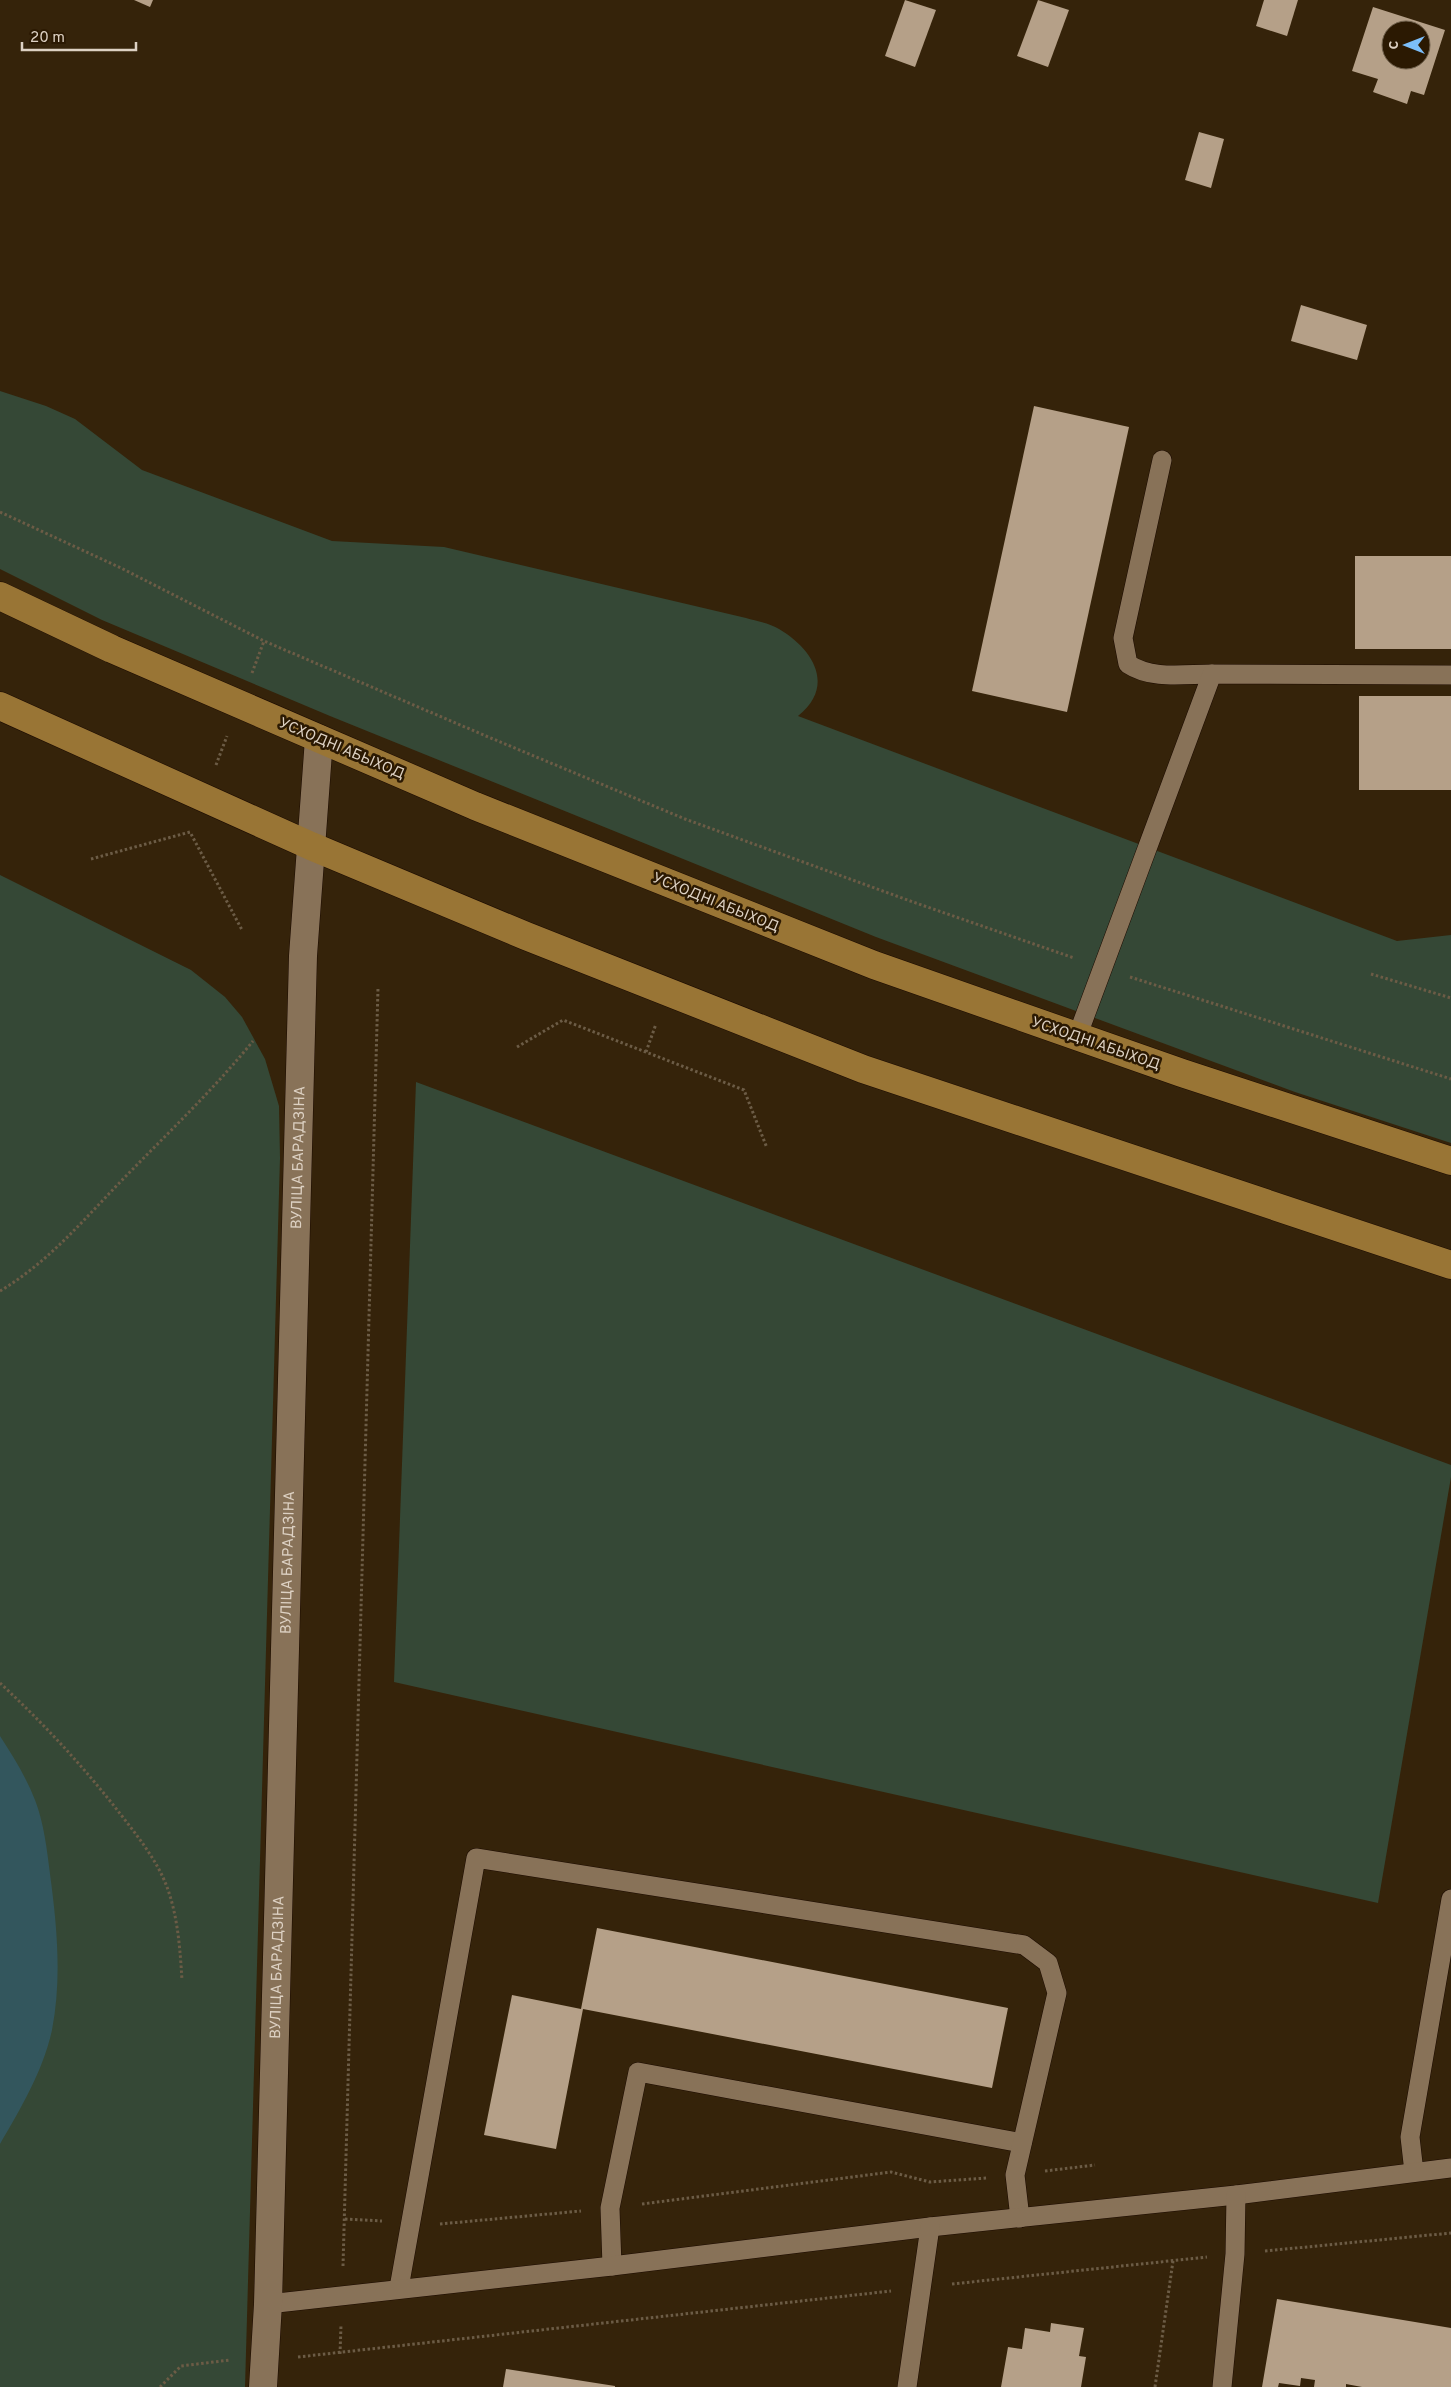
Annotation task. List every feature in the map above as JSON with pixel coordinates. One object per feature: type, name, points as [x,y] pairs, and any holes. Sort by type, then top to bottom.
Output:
[{"type":"main road","name":"УСХОДНІ АБЫХОД","points":[[0,596],[112,649],[475,806],[874,966],[1237,1092],[1451,1161]]},
{"type":"main road","points":[[0,706],[311,846],[534,940],[863,1069],[1451,1265]]},
{"type":"street","name":"ВУЛІЦА БАРАДЗІНА","points":[[263,2387],[268,2304],[303,956],[319,739]]},
{"type":"lane","points":[[1162,460],[1122,638],[1128,664],[1137,670],[1152,674],[1451,675]]},
{"type":"lane","points":[[1078,1037],[1212,674]]},
{"type":"lane","points":[[399,2288],[476,1858],[1024,1946],[1048,1963],[1056,1993],[1015,2175],[1020,2218]]},
{"type":"lane","points":[[1414,2172],[1410,2137],[1442,1999],[1451,1899]]},
{"type":"lane","points":[[612,2266],[610,2208],[638,2072],[1022,2143]]},
{"type":"lane","points":[[268,2304],[399,2288],[612,2266],[930,2227],[1236,2195],[1451,2168]]},
{"type":"lane","points":[[1222,2387],[1235,2254],[1236,2195]]},
{"type":"lane","points":[[907,2387],[930,2227]]},
{"type":"path","points":[[0,512],[122,568],[264,641],[685,819],[912,902],[1187,996],[1451,1079]]},
{"type":"path","points":[[252,674],[264,641]]},
{"type":"path","points":[[216,766],[227,736]]},
{"type":"path","points":[[91,859],[190,832],[242,930]]},
{"type":"path","points":[[1370,974],[1451,998]]},
{"type":"path","points":[[340,2354],[378,988]]},
{"type":"path","points":[[517,1047],[563,1020],[744,1090],[767,1148]]},
{"type":"path","points":[[0,1291],[41,1262],[80,1224],[215,1084],[253,1041]]},
{"type":"path","points":[[0,1683],[68,1749],[151,1856],[166,1885],[174,1909],[180,1940],[182,1980]]},
{"type":"path","points":[[345,2219],[449,2224],[610,2208],[891,2172],[930,2182],[1015,2175],[1095,2165]]},
{"type":"path","points":[[296,2358],[920,2287],[1451,2233]]},
{"type":"path","points":[[1155,2387],[1173,2261]]},
{"type":"path","points":[[160,2387],[181,2366],[236,2360]]},
{"type":"green space","points":[[0,391],[46,406],[75,419],[142,470],[332,541],[444,547],[771,625],[791,637],[802,647],[810,657],[815,669],[818,681],[816,693],[798,716],[1397,941],[1451,935],[1451,1143],[1295,1092],[876,937],[330,716],[102,620],[0,569]]},
{"type":"green space","points":[[0,875],[191,970],[225,997],[242,1017],[265,1059],[279,1106],[280,1158],[245,2387],[0,2387]]},
{"type":"green space","points":[[416,1082],[1451,1465],[1451,1477],[1378,1903],[394,1682]]},
{"type":"water","points":[[0,1736],[28,1783],[41,1818],[55,1913],[58,1972],[52,2030],[43,2060],[16,2117],[0,2144]]},
{"type":"building","points":[[134,0],[153,0],[150,7]]},
{"type":"building","points":[[905,0],[936,10],[915,67],[885,56]]},
{"type":"building","points":[[1038,0],[1069,10],[1048,67],[1017,56]]},
{"type":"building","points":[[1264,0],[1298,0],[1287,36],[1256,26]]},
{"type":"building","points":[[1373,7],[1414,20],[1381,20],[1381,70],[1431,70],[1431,26],[1445,30],[1424,95],[1411,91],[1407,104],[1373,92],[1378,79],[1352,71]]},
{"type":"building","points":[[1199,132],[1224,139],[1211,188],[1185,180]]},
{"type":"building","points":[[1301,305],[1367,325],[1357,360],[1291,341]]},
{"type":"building","points":[[1034,406],[1129,427],[1067,712],[972,691]]},
{"type":"building","points":[[1355,556],[1451,556],[1451,649],[1355,649]]},
{"type":"building","points":[[1359,696],[1451,696],[1451,790],[1359,790]]},
{"type":"building","points":[[597,1928],[1008,2008],[992,2088],[583,2009],[556,2149],[484,2135],[512,1995],[581,2009]]},
{"type":"building","points":[[1277,2299],[1451,2328],[1451,2387],[1362,2387],[1346,2384],[1346,2387],[1314,2387],[1315,2380],[1301,2378],[1300,2386],[1279,2383],[1278,2387],[1262,2387]]},
{"type":"building","points":[[1051,2323],[1084,2328],[1079,2356],[1086,2357],[1081,2387],[1001,2387],[1008,2347],[1022,2349],[1025,2328],[1050,2332]]},
{"type":"building","points":[[506,2369],[615,2386],[615,2387],[503,2387]]}]
